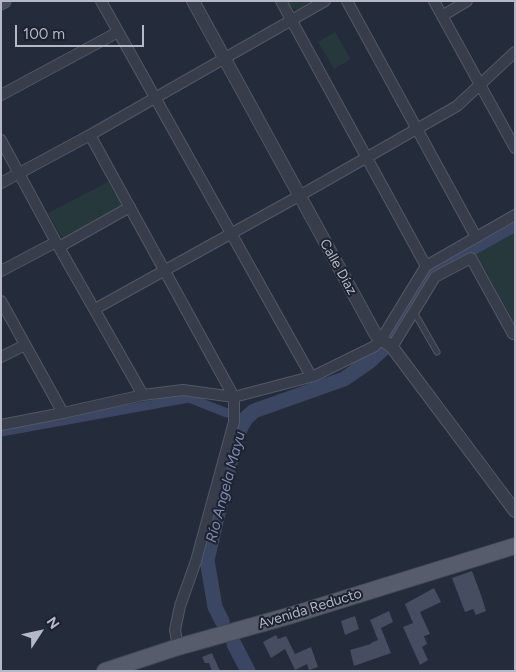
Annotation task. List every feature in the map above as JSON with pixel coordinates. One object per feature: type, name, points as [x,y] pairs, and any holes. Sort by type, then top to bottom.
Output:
[{"type":"main road","name":"Avenida Reducto","points":[[109,670],[178,647],[292,615],[515,546]]},
{"type":"street","points":[[101,1],[311,376]]},
{"type":"street","name":"Calle Díaz","points":[[193,1],[376,335],[392,347],[515,511]]},
{"type":"street","points":[[281,1],[426,266]]},
{"type":"street","points":[[1,182],[90,135],[325,1]]},
{"type":"street","points":[[347,1],[476,237]]},
{"type":"street","points":[[434,1],[480,85],[511,131],[515,148]]},
{"type":"street","points":[[442,16],[467,1]]},
{"type":"street","points":[[1,96],[118,32]]},
{"type":"street","points":[[95,309],[300,196],[457,106],[515,52]]},
{"type":"street","points":[[90,135],[234,397],[234,422],[196,561],[180,606],[175,630],[178,647]]},
{"type":"street","points":[[1,140],[57,244],[143,395]]},
{"type":"street","points":[[1,271],[130,207]]},
{"type":"street","points":[[1,425],[63,414],[143,395],[183,390],[234,397],[311,376],[375,346],[382,338],[426,266],[515,215]]},
{"type":"street","points":[[392,347],[435,277],[471,258],[513,334]]},
{"type":"street","points":[[1,301],[63,414]]},
{"type":"street","points":[[1,358],[25,345]]},
{"type":"lane","points":[[414,312],[437,352]]},
{"type":"shaded area","points":[[288,1],[316,1],[298,11],[291,7]]},
{"type":"shaded area","points":[[335,32],[351,59],[334,69],[318,42]]},
{"type":"shaded area","points":[[108,182],[123,207],[63,240],[48,213]]},
{"type":"shaded area","points":[[515,219],[515,324],[484,268],[472,255],[463,257],[459,250]]},
{"type":"building","points":[[472,571],[486,611],[476,615],[473,609],[465,612],[452,578]]},
{"type":"building","points":[[434,588],[441,602],[420,612],[430,634],[424,636],[427,644],[422,647],[428,660],[420,665],[403,627],[413,623],[405,604]]},
{"type":"building","points":[[389,611],[393,622],[381,628],[391,653],[354,666],[350,650],[378,640],[370,620]]},
{"type":"building","points":[[355,616],[359,629],[345,635],[341,621]]},
{"type":"building","points":[[276,635],[278,639],[286,636],[295,654],[311,647],[318,667],[309,670],[307,664],[295,670],[285,649],[271,658],[263,642]]},
{"type":"building","points":[[212,653],[220,671],[212,671],[209,663],[205,663],[202,657]]},
{"type":"waterway","name":"Río Angela Mayu","points":[[392,336],[431,271],[515,224]]},
{"type":"waterway","name":"Río Angela Mayu","points":[[222,621],[215,607],[207,560],[235,442],[246,418],[254,411],[344,379],[370,361],[384,348]]},
{"type":"waterway","points":[[1,432],[189,398],[227,413]]},
{"type":"waterway","name":"Río Angela Mayu","points":[[234,644],[248,671]]}]
